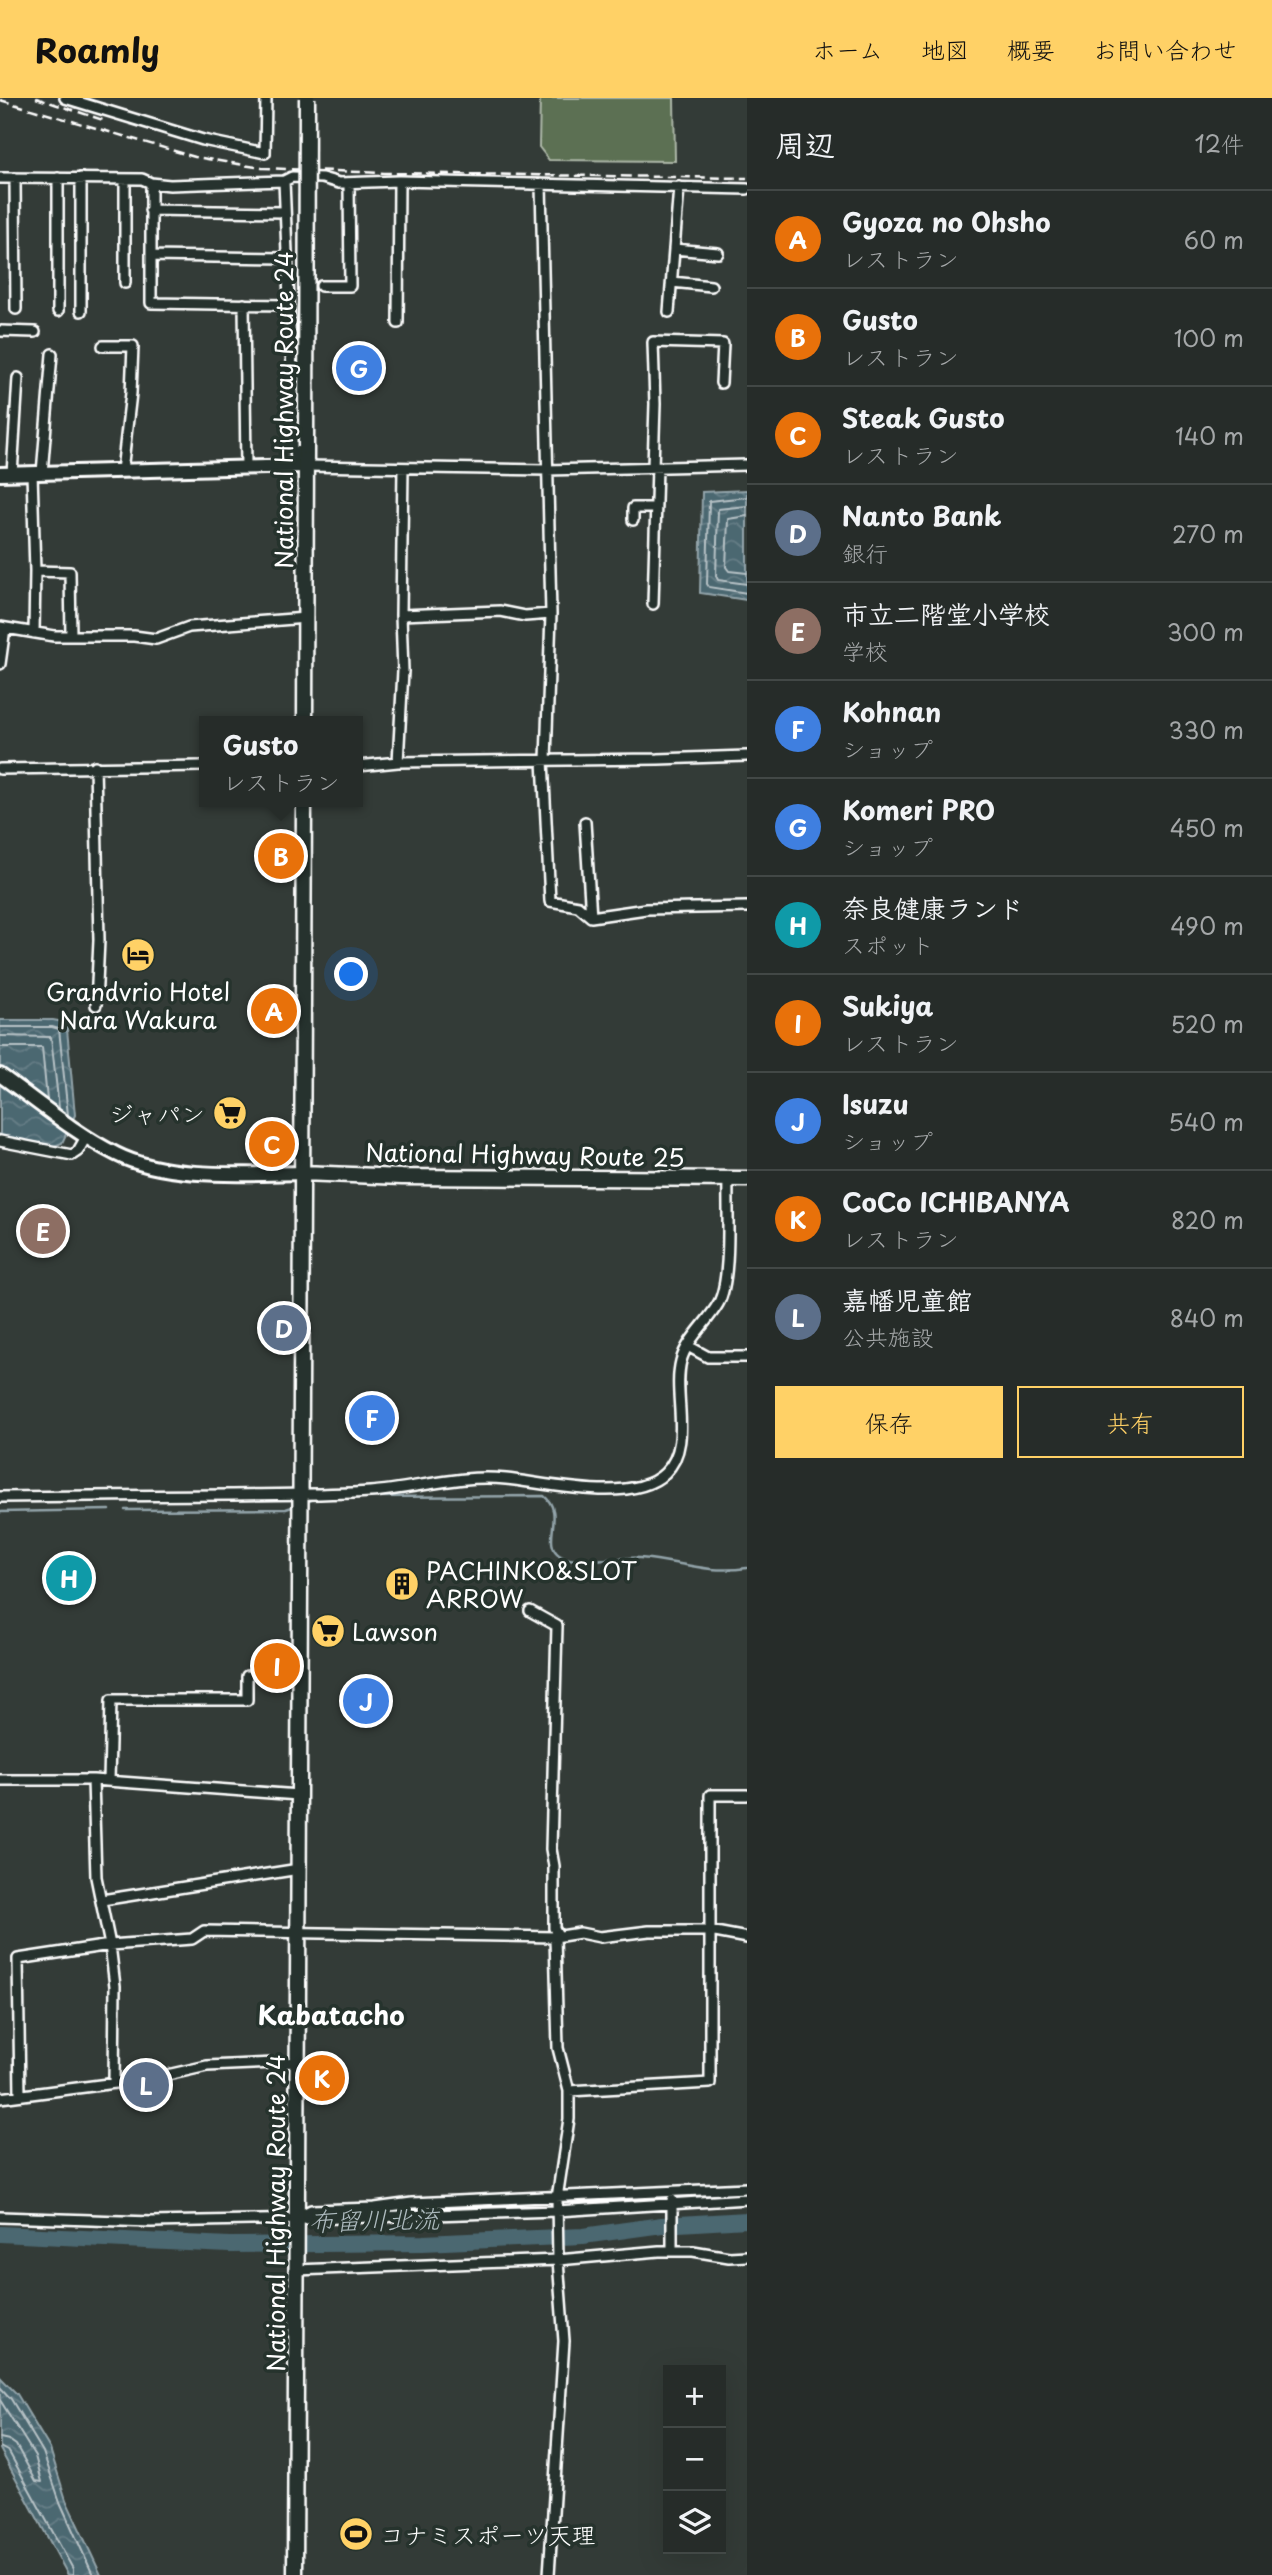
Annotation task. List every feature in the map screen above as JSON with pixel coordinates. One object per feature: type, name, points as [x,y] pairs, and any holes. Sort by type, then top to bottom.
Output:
[{"type":"highway","name":"National Highway Route 24","points":[[304,716],[306,618],[301,466],[306,447],[307,98]]},
{"type":"highway","name":"National Highway Route 24","points":[[295,2575],[304,807]]},
{"type":"highway","name":"National Highway Route 25","points":[[302,1173],[416,1177],[747,1179]]},
{"type":"main road","points":[[6,474],[301,466]]},
{"type":"main road","points":[[0,1075],[81,1134],[118,1155],[153,1167],[198,1172],[302,1173]]},
{"type":"street","points":[[65,98],[203,140],[265,153],[266,98]]},
{"type":"street","points":[[0,178],[142,179],[151,183],[284,181],[292,177],[323,178],[338,183],[399,181],[747,189]]},
{"type":"street","points":[[15,178],[16,309]]},
{"type":"street","points":[[58,178],[58,311]]},
{"type":"street","points":[[80,311],[81,178]]},
{"type":"street","points":[[125,179],[125,283]]},
{"type":"street","points":[[284,181],[289,305],[301,466],[547,470],[747,465]]},
{"type":"street","points":[[398,323],[399,181]]},
{"type":"street","points":[[151,183],[151,303],[289,305]]},
{"type":"street","points":[[321,286],[350,286],[349,183]]},
{"type":"street","points":[[541,185],[551,614],[545,760],[550,901],[578,906],[591,917],[646,909],[747,907]]},
{"type":"street","points":[[669,312],[679,187]]},
{"type":"street","points":[[150,210],[285,212]]},
{"type":"street","points":[[674,249],[718,253]]},
{"type":"street","points":[[151,256],[287,258]]},
{"type":"street","points":[[672,282],[711,286]]},
{"type":"street","points":[[244,304],[246,468]]},
{"type":"street","points":[[0,331],[35,332]]},
{"type":"street","points":[[653,604],[656,508],[653,342],[723,344],[722,383]]},
{"type":"street","points":[[103,346],[133,346],[131,393],[122,471]]},
{"type":"street","points":[[34,633],[37,473],[51,354]]},
{"type":"street","points":[[6,474],[18,378]]},
{"type":"street","points":[[398,762],[403,684],[403,468]]},
{"type":"street","points":[[633,520],[633,508],[656,508]]},
{"type":"street","points":[[35,571],[70,572],[71,636]]},
{"type":"street","points":[[401,615],[500,611],[525,616],[551,614]]},
{"type":"street","points":[[0,664],[2,628],[71,636],[134,636],[156,639],[189,627],[306,618]]},
{"type":"street","points":[[363,765],[747,755]]},
{"type":"street","points":[[95,766],[99,940],[96,1005]]},
{"type":"street","points":[[0,769],[199,766]]},
{"type":"street","points":[[585,822],[591,917]]},
{"type":"street","points":[[0,1141],[72,1155],[81,1134]]},
{"type":"street","points":[[0,1497],[372,1492],[471,1478],[504,1478],[596,1489],[631,1488],[651,1484],[666,1472],[677,1455],[680,1433],[680,1364],[688,1346],[719,1303],[725,1282],[728,1178]]},
{"type":"street","points":[[688,1346],[708,1357],[747,1357]]},
{"type":"street","points":[[530,1611],[557,1626],[551,1849],[554,1866],[558,2048],[569,2091],[569,2119],[557,2198],[564,2341],[549,2575]]},
{"type":"street","points":[[109,1781],[111,1700],[247,1700],[247,1676]]},
{"type":"street","points":[[0,1780],[93,1780],[299,1795]]},
{"type":"street","points":[[93,1780],[96,1877],[110,1945],[115,1986],[114,2082]]},
{"type":"street","points":[[569,2091],[710,2083],[710,1795],[747,1795]]},
{"type":"street","points":[[102,1900],[299,1869]]},
{"type":"street","points":[[20,2095],[18,1959],[110,1945],[192,1939],[204,1931],[556,1936],[580,1933],[600,1937],[649,1931],[710,1931],[747,1938]]},
{"type":"street","points":[[0,2098],[154,2078],[206,2066],[298,2062]]},
{"type":"street","points":[[296,2222],[311,2210],[747,2188]]},
{"type":"street","points":[[671,2192],[672,2249]]},
{"type":"street","points":[[0,2217],[296,2222],[557,2215],[672,2208],[747,2199]]},
{"type":"street","points":[[296,2263],[558,2257],[672,2249],[729,2257],[747,2256]]},
{"type":"green space","points":[[540,98],[674,98],[675,161],[549,160],[539,147]]},
{"type":"water","points":[[747,490],[747,600],[700,593],[702,492]]},
{"type":"water","points":[[0,1020],[53,1020],[63,1022],[67,1029],[75,1115],[62,1143],[54,1146],[0,1135]]},
{"type":"water","points":[[0,2377],[17,2394],[50,2449],[66,2500],[101,2575],[68,2575],[0,2449]]},
{"type":"waterway","points":[[351,1497],[544,1496],[553,1511],[552,1543],[554,1549],[564,1558],[636,1558],[705,1568],[747,1568]]},
{"type":"waterway","points":[[309,1501],[316,1498]]},
{"type":"waterway","points":[[125,1510],[292,1507]]},
{"type":"waterway","points":[[0,1512],[110,1510]]},
{"type":"waterway","name":"布留川北流","points":[[0,2234],[229,2245],[423,2243],[583,2236],[662,2225],[747,2220]]},
{"type":"railway","points":[[36,98],[103,120]]},
{"type":"railway","points":[[0,100],[195,157],[262,168],[384,173],[747,178]]},
{"type":"place","name":"Komeri PRO","points":[[359,368]]},
{"type":"place","name":"Gusto","points":[[281,856]]},
{"type":"place","name":"Grandvrio Hotel Nara Wakura","points":[[138,955]]},
{"type":"place","name":"Gyoza no Ohsho","points":[[274,1011]]},
{"type":"place","name":"ジャパン","points":[[230,1113]]},
{"type":"place","name":"Steak Gusto","points":[[272,1144]]},
{"type":"place","name":"市立二階堂小学校","points":[[43,1231]]},
{"type":"place","name":"Nanto Bank","points":[[284,1328]]},
{"type":"place","name":"Kohnan","points":[[372,1418]]},
{"type":"place","name":"奈良健康ランド","points":[[69,1578]]},
{"type":"place","name":"PACHINKO&SLOT ARROW","points":[[402,1584]]},
{"type":"place","name":"Lawson","points":[[328,1631]]},
{"type":"place","name":"Sukiya","points":[[277,1666]]},
{"type":"place","name":"Isuzu","points":[[366,1701]]},
{"type":"place","name":"CoCo ICHIBANYA","points":[[322,2078]]},
{"type":"place","name":"嘉幡児童館","points":[[146,2085]]},
{"type":"place","name":"コナミスポーツ天理","points":[[356,2534]]},
{"type":"district","name":"Kabatacho","points":[[331,2014]]}]
